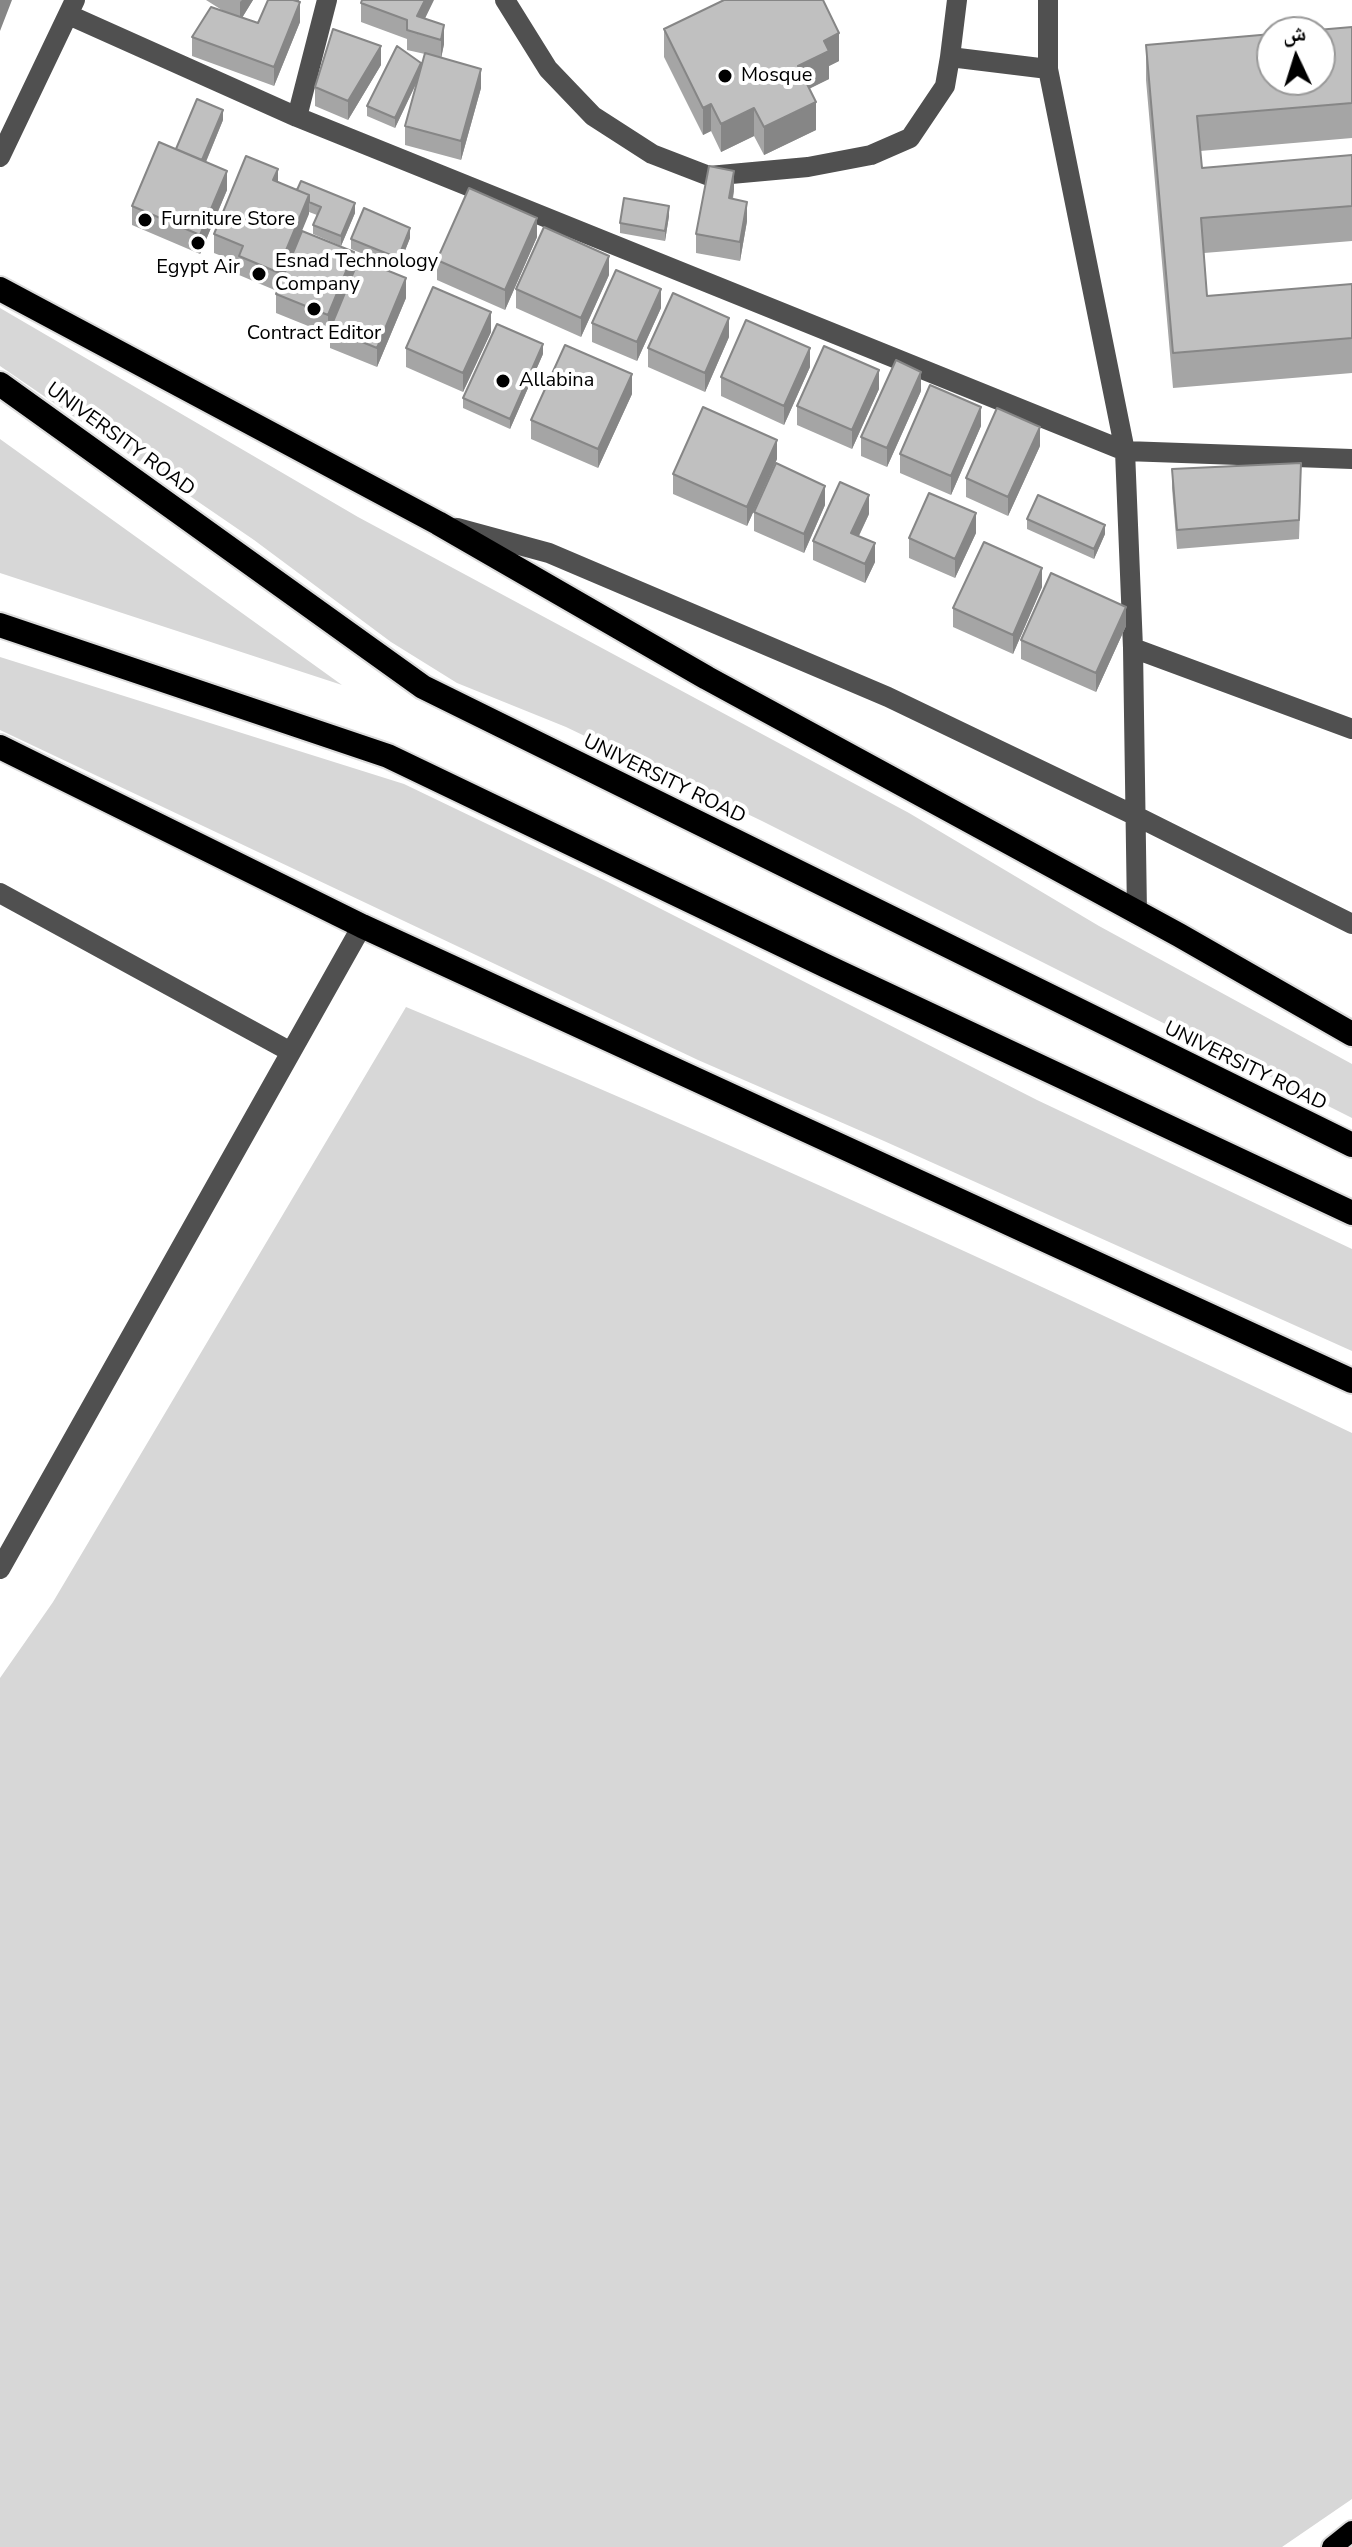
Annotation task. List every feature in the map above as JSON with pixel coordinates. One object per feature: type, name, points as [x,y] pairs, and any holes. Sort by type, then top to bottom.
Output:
[{"type":"highway","points":[[0,289],[438,523],[707,678],[1352,1034]]},
{"type":"highway","name":"UNIVERSITY ROAD","points":[[0,384],[423,687],[1352,1145]]},
{"type":"highway","points":[[0,625],[388,756],[1352,1213]]},
{"type":"highway","points":[[0,747],[362,926],[1352,1381]]},
{"type":"main road","points":[[1332,2547],[1352,2531]]},
{"type":"street","points":[[297,117],[327,0]]},
{"type":"street","points":[[505,0],[548,69],[593,116],[652,154],[709,176],[808,167],[856,158],[910,138],[945,86],[957,0]]},
{"type":"street","points":[[1048,0],[1048,69],[1125,451],[1133,648],[1137,913]]},
{"type":"street","points":[[0,157],[72,8],[297,117],[1125,451],[1352,459]]},
{"type":"street","points":[[950,57],[1048,69]]},
{"type":"street","points":[[438,523],[549,553],[888,697],[1352,924]]},
{"type":"street","points":[[1133,648],[1352,729]]},
{"type":"street","points":[[0,893],[291,1052]]},
{"type":"street","points":[[0,1569],[362,926]]},
{"type":"shaded area","points":[[0,308],[358,517],[909,813],[1099,926],[1352,1064],[1352,1118],[762,821],[566,727],[457,683],[391,642],[254,540],[0,366]]},
{"type":"shaded area","points":[[0,439],[342,685],[0,573]]},
{"type":"shaded area","points":[[0,657],[404,784],[608,882],[1037,1100],[1352,1249],[1352,1351],[698,1060],[0,730]]},
{"type":"shaded area","points":[[406,1007],[645,1108],[882,1214],[1352,1433],[1352,2499],[1282,2547],[0,2547],[0,1678],[53,1602]]},
{"type":"building","points":[[268,0],[300,2],[274,67],[192,37],[211,7],[258,23]]},
{"type":"building","points":[[362,0],[425,0],[417,16],[444,25],[441,40],[407,30],[407,20],[361,3]]},
{"type":"building","points":[[724,0],[823,0],[839,33],[824,41],[829,51],[798,66],[816,102],[764,127],[754,108],[721,124],[711,104],[703,108],[664,29]]},
{"type":"building","points":[[1352,27],[1352,103],[1197,116],[1202,168],[1352,155],[1352,206],[1201,218],[1207,296],[1352,284],[1352,338],[1173,353],[1146,45],[1256,35],[1256,96],[1336,96],[1336,28]]},
{"type":"building","points":[[333,29],[381,46],[348,101],[315,87]]},
{"type":"building","points":[[397,46],[421,63],[395,118],[367,106]]},
{"type":"building","points":[[425,53],[481,69],[461,141],[405,126]]},
{"type":"building","points":[[197,99],[223,110],[202,160],[176,149]]},
{"type":"building","points":[[159,142],[227,171],[200,235],[132,206]]},
{"type":"building","points":[[246,156],[278,169],[273,180],[309,195],[277,272],[239,256],[243,246],[214,234]]},
{"type":"building","points":[[709,166],[734,171],[729,198],[747,202],[740,242],[696,234]]},
{"type":"building","points":[[301,181],[355,203],[341,236],[313,225],[321,207],[309,202],[309,195],[297,190]]},
{"type":"building","points":[[469,188],[537,218],[505,290],[437,260]]},
{"type":"building","points":[[624,198],[669,206],[665,231],[620,223]]},
{"type":"building","points":[[364,208],[410,228],[398,258],[351,239]]},
{"type":"building","points":[[544,227],[609,256],[581,318],[516,289]]},
{"type":"building","points":[[302,231],[354,252],[328,315],[276,294]]},
{"type":"building","points":[[359,259],[406,278],[377,348],[330,329]]},
{"type":"building","points":[[616,270],[661,289],[637,342],[592,323]]},
{"type":"building","points":[[433,287],[491,312],[463,373],[406,348]]},
{"type":"building","points":[[673,293],[729,318],[705,373],[648,348]]},
{"type":"building","points":[[746,320],[810,348],[784,406],[721,377]]},
{"type":"building","name":"Allabina","points":[[497,324],[543,344],[510,419],[463,398]]},
{"type":"building","points":[[565,345],[632,374],[598,449],[531,420]]},
{"type":"building","points":[[824,346],[879,370],[852,430],[797,406]]},
{"type":"building","points":[[896,360],[921,372],[887,448],[861,437]]},
{"type":"building","points":[[930,385],[981,407],[951,476],[900,454]]},
{"type":"building","points":[[703,407],[777,440],[747,507],[673,474]]},
{"type":"building","points":[[997,408],[1040,427],[1008,497],[966,478]]},
{"type":"building","points":[[776,463],[825,486],[804,534],[754,512]]},
{"type":"building","points":[[1301,463],[1299,520],[1177,530],[1172,469]]},
{"type":"building","points":[[840,482],[869,495],[851,533],[875,543],[865,564],[813,541]]},
{"type":"building","points":[[929,493],[976,513],[955,559],[909,538]]},
{"type":"building","points":[[1038,495],[1105,525],[1094,549],[1027,519]]},
{"type":"building","points":[[984,542],[1042,568],[1013,635],[953,608]]},
{"type":"building","points":[[1051,573],[1126,607],[1096,673],[1021,640]]},
{"type":"place","name":"Mosque","points":[[725,76]]},
{"type":"place","name":"Furniture Store","points":[[145,220]]},
{"type":"place","name":"Egypt Air","points":[[198,243]]},
{"type":"place","name":"Esnad Technology Company","points":[[259,274]]},
{"type":"place","name":"Contract Editor","points":[[314,309]]},
{"type":"place","name":"Allabina","points":[[503,381]]}]
